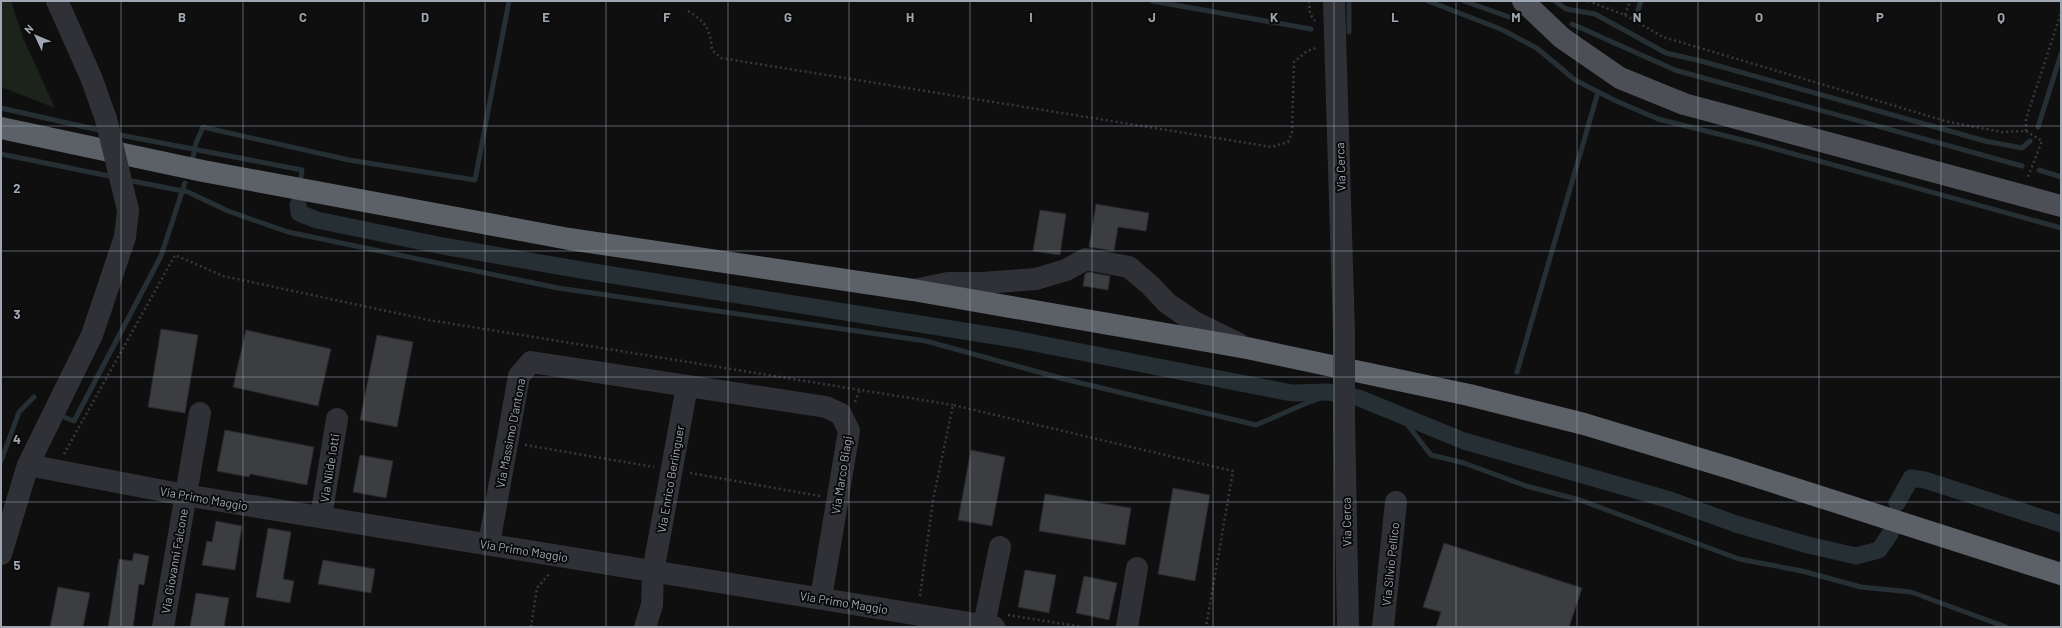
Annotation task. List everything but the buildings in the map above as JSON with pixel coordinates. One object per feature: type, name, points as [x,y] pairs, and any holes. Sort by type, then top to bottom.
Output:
[{"type":"highway","points":[[1,128],[203,171],[569,239],[913,290],[1247,348],[1469,395],[1584,424],[1730,468],[2061,574]]},
{"type":"main road","points":[[1523,1],[1562,38],[1620,78],[1684,104],[2061,206]]},
{"type":"street","points":[[1,554],[28,465],[92,335],[125,237],[128,210],[106,119],[91,77],[57,1]]},
{"type":"street","name":"Via Cerca","points":[[1334,1],[1334,46],[1341,193],[1348,627]]},
{"type":"street","points":[[913,290],[948,283],[1036,279],[1066,270],[1086,259],[1129,267],[1150,285],[1167,303],[1196,323],[1247,348]]},
{"type":"street","name":"Via Massimo D'antona","points":[[489,544],[519,376],[531,362],[687,386]]},
{"type":"street","name":"Via Enrico Berlinguer","points":[[645,627],[652,605],[653,572],[687,386]]},
{"type":"street","name":"Via Marco Biagi","points":[[687,386],[826,407],[841,414],[849,431],[821,598]]},
{"type":"street","name":"Via Giovanni Falcone","points":[[163,627],[200,414]]},
{"type":"street","name":"Via Nilde Iotti","points":[[321,517],[337,419]]},
{"type":"street","name":"Via Primo Maggio","points":[[28,465],[186,495],[918,614],[949,623],[989,626]]},
{"type":"street","name":"Via Silvio Pellico","points":[[1383,627],[1396,502]]},
{"type":"street","points":[[989,626],[1000,547]]},
{"type":"street","points":[[1127,627],[1137,568]]},
{"type":"path","points":[[1588,1],[1625,15],[1663,37],[1949,122],[2002,132],[2026,130],[2042,141],[2036,157]]},
{"type":"path","points":[[1625,15],[1630,1]]},
{"type":"path","points":[[688,12],[703,20],[711,39],[712,50],[721,58],[1272,147],[1288,142],[1292,132],[1294,62],[1307,51],[1334,46]]},
{"type":"path","points":[[2026,130],[2026,118],[2061,13]]},
{"type":"path","points":[[55,470],[175,255],[223,276],[429,320],[952,405],[1233,471],[1206,627]]},
{"type":"path","points":[[918,614],[933,500],[952,405]]},
{"type":"path","points":[[531,627],[537,588],[551,572],[553,555]]},
{"type":"shaded area","points":[[1,1],[11,1],[23,38],[55,108],[1,87]]},
{"type":"waterway","points":[[193,157],[196,143],[203,127],[349,160],[475,180],[509,1]]},
{"type":"waterway","points":[[1152,1],[1311,29]]},
{"type":"waterway","points":[[1349,1],[1349,32]]},
{"type":"waterway","points":[[1428,1],[1503,30],[1538,49],[1575,80],[1614,100],[1658,119],[1758,144],[2061,228]]},
{"type":"waterway","points":[[1464,1],[1509,17]]},
{"type":"waterway","points":[[1555,1],[1566,9],[1595,14],[1666,53],[1701,61],[1985,141],[2022,148],[2030,141]]},
{"type":"waterway","points":[[1635,19],[1641,1]]},
{"type":"waterway","points":[[1572,24],[1675,70],[2022,166]]},
{"type":"waterway","points":[[2038,127],[2061,54]]},
{"type":"waterway","points":[[1517,372],[1598,92]]},
{"type":"waterway","points":[[1,108],[103,131]]},
{"type":"waterway","points":[[115,134],[302,170],[301,177]]},
{"type":"waterway","points":[[1,154],[114,177]]},
{"type":"waterway","points":[[2039,170],[2061,177]]},
{"type":"waterway","points":[[127,180],[188,192],[228,211],[288,232],[558,288],[926,341],[1064,379],[1256,425],[1327,396],[1338,399]]},
{"type":"waterway","points":[[64,417],[74,421],[161,256],[185,183]]},
{"type":"waterway","points":[[298,205],[299,213],[317,220],[443,246],[593,272],[1014,339],[1292,393],[1328,392],[1359,398],[1464,441],[1670,500],[1736,524],[1808,545],[1856,556],[1879,550],[1890,534]]},
{"type":"waterway","points":[[1,461],[19,412],[34,397]]},
{"type":"waterway","points":[[1350,401],[1363,404],[1406,423],[1431,455],[1464,463],[1526,486],[1580,500],[1739,559],[1802,571],[1861,587],[1911,592],[2006,627]]},
{"type":"waterway","points":[[1897,503],[1911,478],[1925,480],[2061,524]]}]
